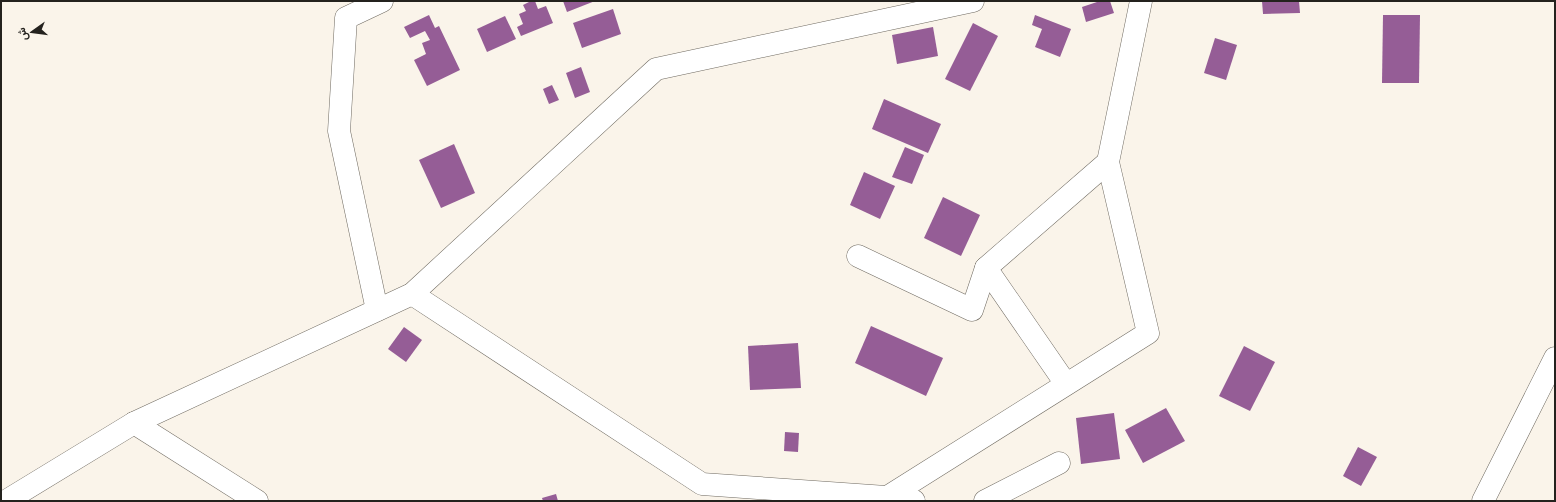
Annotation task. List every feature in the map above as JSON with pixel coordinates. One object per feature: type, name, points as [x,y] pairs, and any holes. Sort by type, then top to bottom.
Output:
[{"type":"street","points":[[377,310],[339,131],[346,18],[382,1]]},
{"type":"street","points":[[6,501],[134,423],[412,294],[656,69],[973,1]]},
{"type":"street","points":[[884,499],[1148,334],[1108,162],[1141,1]]},
{"type":"street","points":[[858,256],[972,310],[986,268],[1108,162]]},
{"type":"street","points":[[986,268],[1066,384]]},
{"type":"street","points":[[412,294],[702,484],[914,501]]},
{"type":"street","points":[[1483,501],[1555,358]]},
{"type":"street","points":[[134,423],[257,501]]},
{"type":"street","points":[[985,501],[1059,463]]},
{"type":"building","points":[[531,1],[535,1],[538,9],[546,6],[553,23],[521,36],[517,27],[523,24],[519,14],[526,11],[523,5]]},
{"type":"building","points":[[563,1],[595,1],[567,12]]},
{"type":"building","points":[[1100,1],[1110,1],[1114,13],[1086,22],[1082,7]]},
{"type":"building","points":[[1262,1],[1299,1],[1300,13],[1263,14]]},
{"type":"building","points":[[613,9],[621,34],[582,48],[573,23]]},
{"type":"building","points":[[429,15],[435,28],[439,26],[460,70],[427,86],[414,60],[426,54],[422,43],[430,40],[425,31],[410,38],[404,27]]},
{"type":"building","points":[[1035,15],[1071,29],[1060,57],[1035,47],[1042,29],[1032,25]]},
{"type":"building","points":[[1383,15],[1420,15],[1419,83],[1382,83]]},
{"type":"building","points":[[505,16],[516,39],[487,52],[477,29]]},
{"type":"building","points":[[973,23],[998,36],[970,91],[945,79]]},
{"type":"building","points":[[933,27],[938,56],[897,64],[892,35]]},
{"type":"building","points":[[1215,38],[1237,45],[1226,80],[1204,73]]},
{"type":"building","points":[[581,67],[590,92],[575,98],[566,73]]},
{"type":"building","points":[[552,85],[559,100],[549,104],[543,89]]},
{"type":"building","points":[[884,99],[941,124],[928,153],[872,129]]},
{"type":"building","points":[[454,144],[475,193],[441,208],[419,160]]},
{"type":"building","points":[[905,147],[924,155],[912,184],[892,177]]},
{"type":"building","points":[[864,172],[895,186],[880,219],[850,205]]},
{"type":"building","points":[[943,197],[980,215],[961,256],[924,238]]},
{"type":"building","points":[[871,326],[943,358],[926,396],[855,363]]},
{"type":"building","points":[[404,327],[422,340],[406,362],[388,349]]},
{"type":"building","points":[[798,343],[801,388],[750,390],[748,346]]},
{"type":"building","points":[[1244,346],[1275,362],[1250,411],[1219,396]]},
{"type":"building","points":[[1166,408],[1185,441],[1143,463],[1125,430]]},
{"type":"building","points":[[1114,413],[1120,459],[1081,464],[1076,418]]},
{"type":"building","points":[[785,432],[799,433],[798,452],[784,451]]},
{"type":"building","points":[[1358,447],[1377,457],[1361,486],[1343,476]]},
{"type":"building","points":[[556,494],[558,501],[543,501],[542,498]]}]
